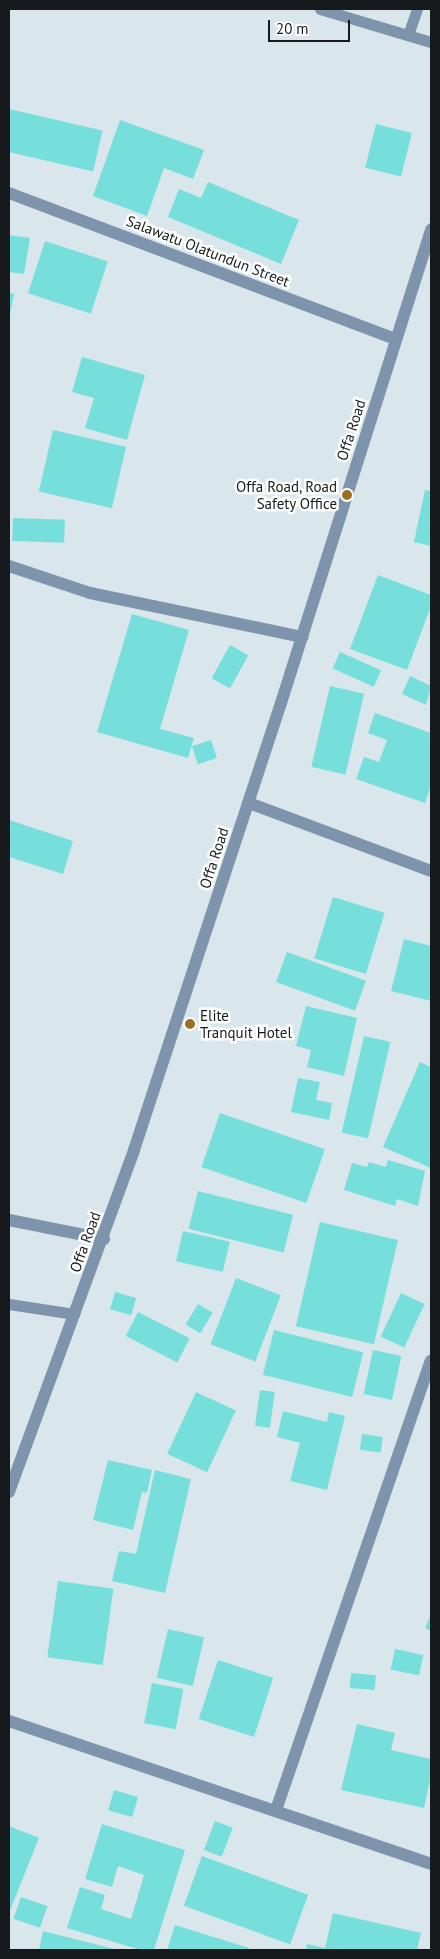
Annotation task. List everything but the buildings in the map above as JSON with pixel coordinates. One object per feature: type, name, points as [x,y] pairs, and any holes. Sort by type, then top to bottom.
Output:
[{"type":"street","name":"Salawatu Olatundun Street","points":[[9,193],[396,339]]},
{"type":"street","name":"Offa Road","points":[[9,1492],[74,1314],[104,1239],[249,803],[431,229]]},
{"type":"street","points":[[9,566],[90,593],[302,637]]},
{"type":"street","points":[[249,803],[431,871]]},
{"type":"street","points":[[9,1220],[104,1239]]},
{"type":"street","points":[[276,1810],[431,1361]]},
{"type":"street","points":[[9,1721],[431,1864]]},
{"type":"lane","points":[[320,9],[431,42]]},
{"type":"lane","points":[[408,35],[417,9]]},
{"type":"lane","points":[[9,1304],[74,1314]]},
{"type":"place","name":"Offa Road, Road Safety Office","points":[[347,495]]},
{"type":"place","name":"Elite Tranquit Hotel","points":[[190,1024]]}]
